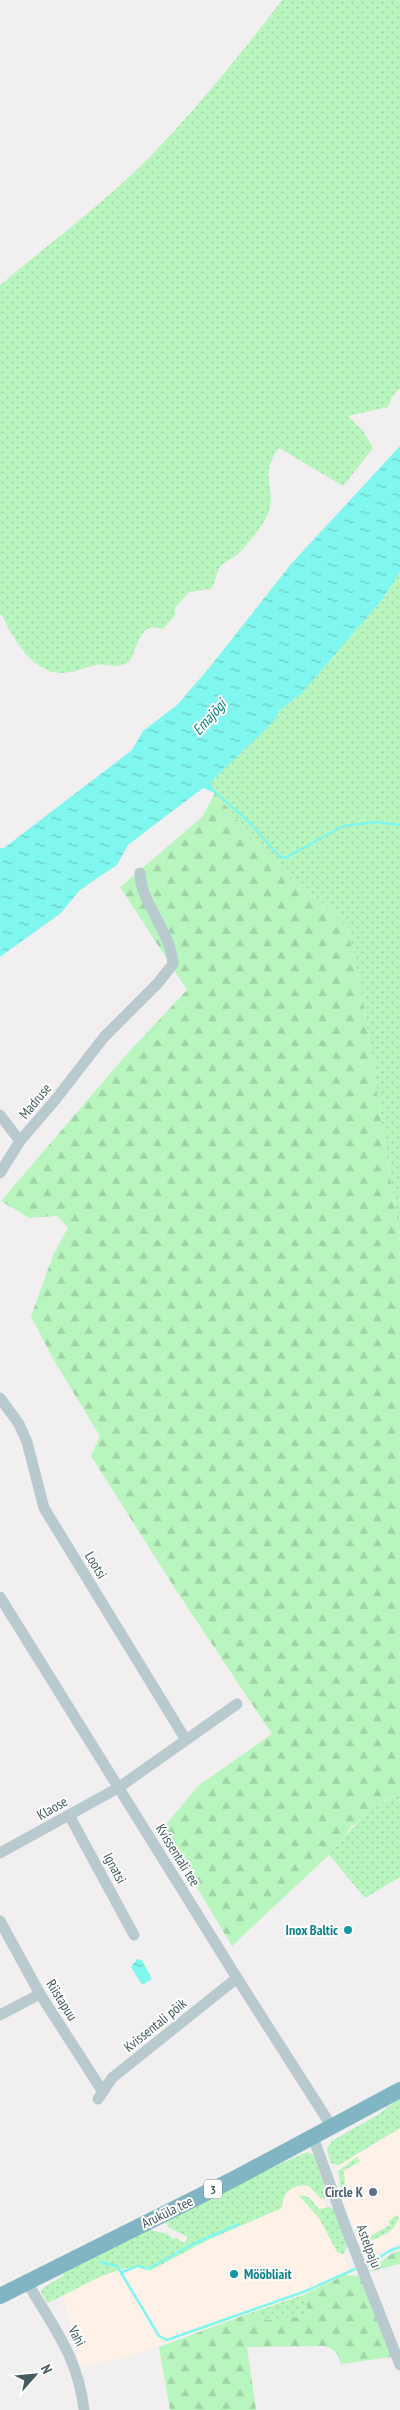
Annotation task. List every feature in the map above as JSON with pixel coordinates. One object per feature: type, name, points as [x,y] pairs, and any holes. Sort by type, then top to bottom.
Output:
[{"type":"highway","name":"3","points":[[332,2127],[400,2090]]},
{"type":"highway","name":"Aruküla tee","points":[[0,2296],[332,2127]]},
{"type":"street","name":"Madruse","points":[[0,1173],[20,1141],[56,1100],[95,1049],[163,978],[173,964],[161,924],[142,891],[140,873]]},
{"type":"street","points":[[0,1115],[20,1141]]},
{"type":"street","name":"Lootsi","points":[[0,1398],[19,1424],[27,1442],[44,1508],[186,1740]]},
{"type":"street","name":"Kvissentali tee","points":[[0,1597],[332,2127]]},
{"type":"street","points":[[118,1788],[237,1704]]},
{"type":"street","name":"Klaose","points":[[0,1853],[118,1788]]},
{"type":"street","name":"Ignatsi","points":[[69,1815],[134,1935]]},
{"type":"street","name":"Riistapuu","points":[[0,1920],[40,1994],[100,2096]]},
{"type":"street","name":"Kvissentali põik","points":[[100,2096],[112,2078],[237,1978]]},
{"type":"street","points":[[0,2015],[40,1994]]},
{"type":"street","name":"Astelpaju","points":[[314,2137],[346,2228],[400,2365]]},
{"type":"street","name":"Vahi","points":[[27,2282],[71,2356],[78,2376],[84,2410]]},
{"type":"shaded area","points":[[400,2128],[400,2243],[366,2259],[340,2193],[343,2191],[337,2175],[339,2165]]},
{"type":"shaded area","points":[[314,2175],[352,2278],[123,2358],[80,2367],[63,2293]]},
{"type":"green space","points":[[282,0],[400,0],[400,388],[392,397],[388,407],[348,416],[364,432],[373,448],[343,486],[279,448],[269,467],[270,505],[268,514],[259,530],[238,554],[225,562],[220,568],[211,589],[189,592],[175,608],[175,616],[163,629],[155,627],[144,631],[129,662],[120,666],[96,665],[66,673],[52,672],[33,661],[25,653],[2,615],[0,615],[0,285],[84,217],[144,162],[179,126],[209,91]]},
{"type":"green space","points":[[400,572],[400,1241],[362,994],[347,926],[255,841],[215,793],[211,782],[267,728],[277,717],[279,711],[302,693],[382,600]]},
{"type":"green space","points":[[215,793],[255,841],[347,926],[362,994],[400,1242],[400,1793],[386,1800],[351,1827],[329,1855],[232,1946],[162,1829],[199,1785],[272,1734],[174,1587],[91,1456],[100,1436],[53,1359],[31,1316],[54,1253],[68,1228],[57,1216],[29,1218],[1,1201],[126,1055],[187,990],[120,887],[202,817]]},
{"type":"green space","points":[[400,1793],[400,1877],[365,1898],[329,1855],[345,1836],[370,1812]]},
{"type":"green space","points":[[400,2098],[400,2128],[339,2165],[331,2163],[327,2150],[332,2141],[379,2114]]},
{"type":"green space","points":[[307,2152],[314,2155],[327,2195],[325,2199],[320,2198],[309,2186],[294,2187],[284,2197],[282,2208],[208,2240],[150,2271],[148,2267],[135,2267],[109,2273],[47,2303],[41,2291],[64,2275],[64,2273],[150,2230],[168,2234],[172,2239],[177,2238],[184,2243],[188,2237],[168,2227],[166,2221],[268,2169]]},
{"type":"green space","points":[[357,2157],[360,2162],[343,2171],[345,2177],[344,2191],[341,2192],[338,2171]]},
{"type":"green space","points":[[302,2195],[310,2198],[319,2209],[330,2207],[334,2209],[347,2245],[345,2252],[342,2254],[337,2252],[319,2218],[299,2196]]},
{"type":"green space","points":[[396,2215],[399,2218],[395,2226],[388,2233],[366,2243],[362,2242],[355,2230],[361,2230],[365,2239],[390,2225],[388,2222]]},
{"type":"green space","points":[[400,2251],[400,2264],[368,2272],[394,2252]]},
{"type":"green space","points":[[345,2275],[360,2276],[391,2357],[341,2364],[336,2352],[324,2346],[247,2347],[256,2410],[170,2410],[159,2347],[250,2313],[267,2320],[304,2316],[309,2313],[303,2295]]},
{"type":"green space","points":[[303,2295],[309,2313],[304,2316],[267,2320],[250,2313]]},
{"type":"water","name":"Emajõgi","points":[[400,446],[400,571],[382,600],[302,693],[279,711],[277,717],[267,728],[211,782],[215,793],[203,788],[128,845],[117,865],[79,891],[61,913],[0,957],[0,848],[4,848],[132,750],[143,731],[177,705],[209,668],[291,564]]},
{"type":"water","points":[[137,1959],[142,1960],[152,1979],[144,1984],[141,1983],[131,1967]]},
{"type":"waterway","points":[[213,790],[249,822],[280,857],[287,857],[343,826],[377,822],[400,825]]},
{"type":"waterway","points":[[122,2272],[138,2266],[148,2269],[193,2244],[239,2224]]},
{"type":"waterway","points":[[369,2264],[391,2250],[400,2247]]},
{"type":"waterway","points":[[100,2262],[117,2266],[159,2336],[167,2340],[306,2291],[355,2269]]},
{"type":"place","name":"Inox Baltic","points":[[348,1930]]},
{"type":"place","name":"Circle K","points":[[373,2192]]},
{"type":"place","name":"Mööbliait","points":[[234,2274]]}]
